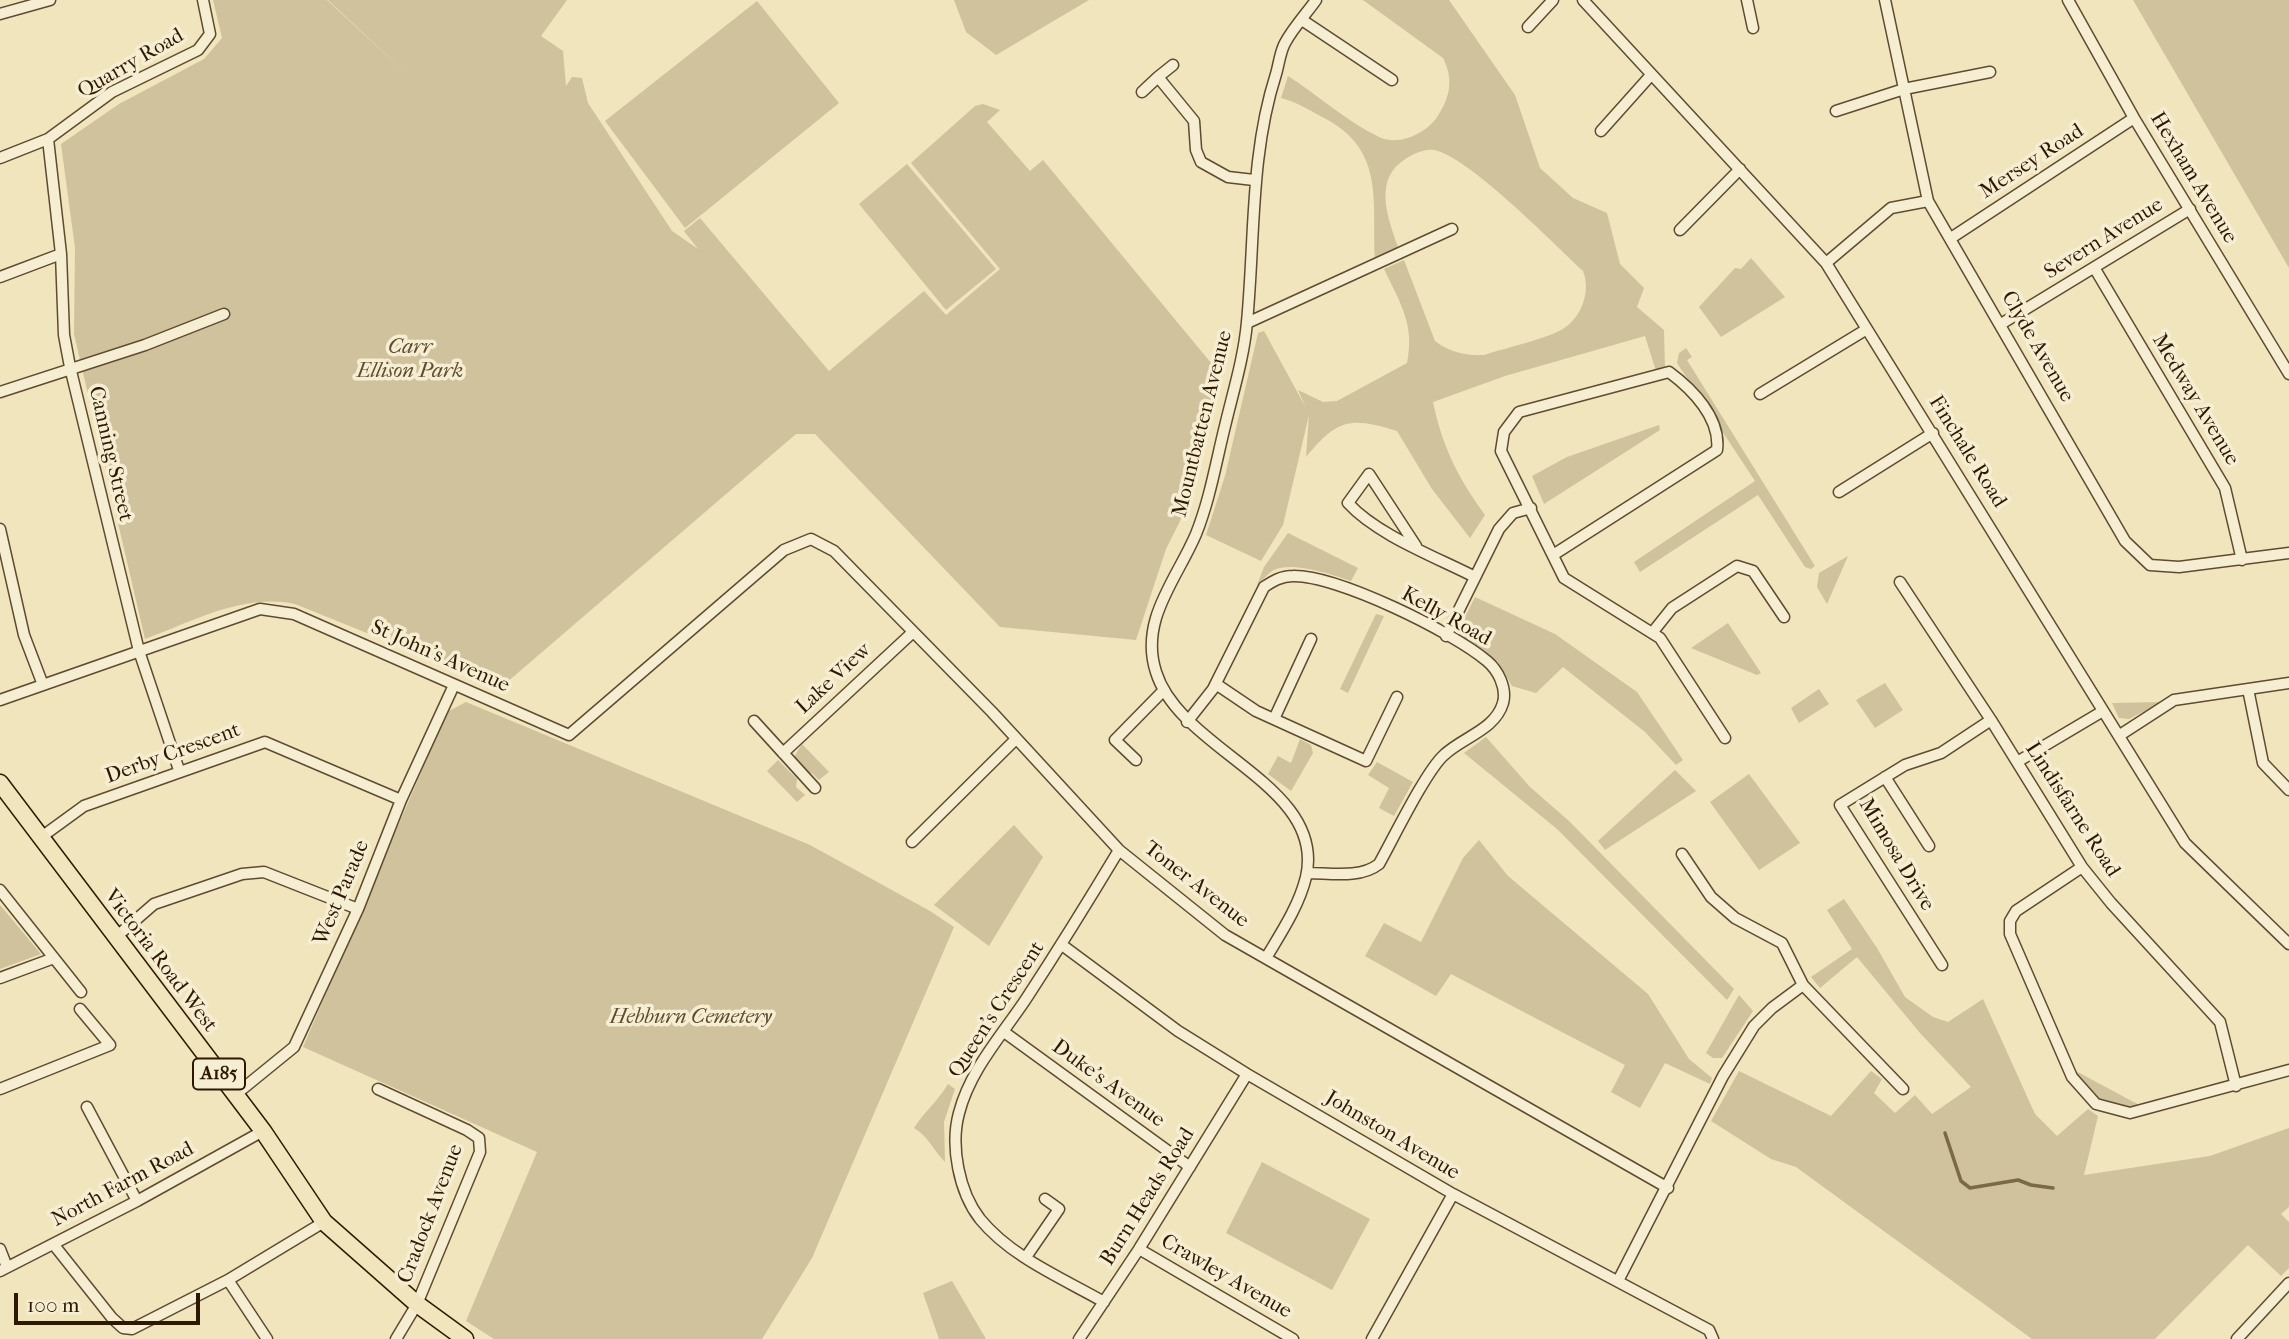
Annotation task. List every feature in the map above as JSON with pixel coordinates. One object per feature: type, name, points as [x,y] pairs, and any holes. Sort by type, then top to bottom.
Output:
[{"type":"main road","name":"Victoria Road West","points":[[0,783],[263,1131],[324,1222],[417,1304],[465,1339]]},
{"type":"street","points":[[0,14],[50,0]]},
{"type":"street","name":"Quarry Road","points":[[0,158],[48,139],[112,92],[198,50],[209,34],[203,0]]},
{"type":"street","name":"Mountbatten Avenue","points":[[1266,958],[1294,908],[1307,873],[1301,832],[1281,797],[1187,722],[1166,699],[1150,648],[1164,596],[1195,535],[1206,504],[1247,323],[1254,180],[1269,94],[1284,45],[1316,0]]},
{"type":"street","points":[[1528,27],[1553,0]]},
{"type":"street","name":"Finchale Road","points":[[1583,0],[1826,263],[2185,843],[2289,944]]},
{"type":"street","points":[[1747,0],[1753,28]]},
{"type":"street","name":"Clyde Avenue","points":[[1885,0],[1928,201],[2125,541],[2150,565],[2179,567],[2289,553]]},
{"type":"street","name":"Hexham Avenue","points":[[2068,0],[2134,118],[2289,374]]},
{"type":"street","points":[[1301,20],[1392,80]]},
{"type":"street","points":[[1142,92],[1173,65]]},
{"type":"street","points":[[1836,111],[1904,89],[1990,72]]},
{"type":"street","points":[[1601,131],[1651,75]]},
{"type":"street","points":[[1158,77],[1194,121],[1196,150],[1200,162],[1228,177],[1254,180]]},
{"type":"street","name":"Mersey Road","points":[[1951,238],[2134,118]]},
{"type":"street","name":"Canning Street","points":[[48,139],[61,254],[64,335],[70,367],[139,652],[179,770]]},
{"type":"street","points":[[1680,230],[1740,169]]},
{"type":"street","points":[[1826,263],[1891,208],[1928,201]]},
{"type":"street","name":"Severn Avenue","points":[[2001,324],[2190,209]]},
{"type":"street","points":[[1247,323],[1452,229]]},
{"type":"street","points":[[0,276],[61,254]]},
{"type":"street","name":"Medway Avenue","points":[[2095,269],[2225,488],[2242,560]]},
{"type":"street","points":[[0,392],[70,367],[145,345],[224,314]]},
{"type":"street","points":[[1760,394],[1867,329]]},
{"type":"street","points":[[1553,555],[1717,450],[1718,439],[1712,423],[1690,388],[1669,372],[1519,412],[1504,432],[1501,451],[1564,578],[1660,638],[1725,738]]},
{"type":"street","points":[[1839,492],[1933,433]]},
{"type":"street","points":[[1416,546],[1369,474],[1348,503],[1370,522],[1475,577]]},
{"type":"street","points":[[1446,636],[1499,529],[1513,513],[1531,508]]},
{"type":"street","points":[[0,529],[24,635],[43,685]]},
{"type":"street","name":"St John's Avenue","points":[[0,700],[260,609],[294,614],[569,735],[784,550],[811,539]]},
{"type":"street","name":"Toner Avenue","points":[[811,539],[834,551],[1119,850],[1225,936],[1668,1188]]},
{"type":"street","points":[[1651,633],[1672,608],[1737,566],[1753,571],[1784,617]]},
{"type":"street","name":"Kelly Road","points":[[1187,722],[1216,684],[1264,587],[1277,578],[1294,576],[1330,583],[1402,612],[1487,661],[1498,674],[1504,690],[1503,704],[1494,721],[1443,756],[1379,864],[1370,872],[1307,873]]},
{"type":"street","name":"Lindisfarne Road","points":[[1899,582],[1991,720],[2082,867],[2111,903],[2220,1022],[2236,1086]]},
{"type":"street","name":"Lake View","points":[[783,753],[912,633]]},
{"type":"street","points":[[1274,719],[1311,639]]},
{"type":"street","points":[[2120,735],[2174,700],[2289,683]]},
{"type":"street","points":[[1216,684],[1274,719],[1366,761],[1397,697]]},
{"type":"street","name":"West Parade","points":[[235,1095],[294,1047],[358,909],[401,800],[454,685]]},
{"type":"street","points":[[2248,690],[2263,763],[2289,790]]},
{"type":"street","points":[[1136,760],[1115,740],[1163,691]]},
{"type":"street","points":[[2017,762],[2103,711]]},
{"type":"street","name":"Mimosa Drive","points":[[1942,965],[1840,805],[1905,765],[1941,753],[1991,720]]},
{"type":"street","points":[[754,721],[815,788]]},
{"type":"street","points":[[912,842],[1016,739]]},
{"type":"street","name":"Derby Crescent","points":[[40,838],[84,806],[179,770],[265,742],[401,800]]},
{"type":"street","points":[[1885,777],[1929,846]]},
{"type":"street","name":"Queen's Crescent","points":[[1104,1302],[1009,1247],[980,1219],[958,1172],[958,1115],[971,1080],[1062,945],[1119,850]]},
{"type":"street","points":[[1682,854],[1711,897],[1735,918],[1782,943],[1803,985],[1903,1088]]},
{"type":"street","points":[[2082,867],[2016,911],[2010,921],[2010,934],[2077,1084],[2096,1104],[2130,1113],[2289,1070]]},
{"type":"street","points":[[116,937],[154,904],[242,874],[264,872],[358,909]]},
{"type":"street","points":[[0,890],[80,992]]},
{"type":"street","name":"Johnston Avenue","points":[[1062,945],[1178,1031],[1247,1074],[1453,1194],[1619,1279],[1709,1329],[1713,1339]]},
{"type":"street","points":[[0,978],[54,958]]},
{"type":"street","points":[[1619,1279],[1668,1188],[1723,1076],[1754,1026],[1772,1007],[1803,985]]},
{"type":"street","points":[[0,1090],[110,1045],[80,1009]]},
{"type":"street","name":"Duke's Avenue","points":[[1004,1032],[1190,1167]]},
{"type":"street","name":"Burn Heads Road","points":[[1079,1339],[1139,1249],[1247,1074]]},
{"type":"street","name":"Cradock Avenue","points":[[378,1089],[479,1138],[480,1152],[417,1304],[396,1339]]},
{"type":"street","points":[[87,1107],[137,1201]]},
{"type":"street","name":"North Farm Road","points":[[4,1269],[137,1201],[263,1131]]},
{"type":"street","points":[[1373,1339],[1453,1194]]},
{"type":"street","points":[[1026,1257],[1059,1209],[1045,1199]]},
{"type":"street","points":[[54,1245],[123,1328],[132,1329],[228,1280],[324,1222]]},
{"type":"street","points":[[0,1249],[4,1269]]},
{"type":"street","name":"Crawley Avenue","points":[[1139,1249],[1293,1339]]},
{"type":"street","points":[[228,1280],[267,1339]]},
{"type":"street","points":[[2237,1339],[2289,1283]]},
{"type":"green space","name":"Carr Ellison Park","points":[[213,0],[327,0],[413,80],[328,0],[567,0],[541,36],[563,51],[566,86],[572,77],[582,78],[588,103],[672,231],[698,249],[684,231],[700,218],[829,371],[924,291],[946,315],[1000,269],[911,163],[975,106],[983,104],[1000,110],[987,122],[1030,171],[1043,160],[1221,375],[1185,511],[1166,549],[1136,640],[1000,627],[815,434],[796,434],[506,683],[466,673],[295,604],[257,602],[238,605],[145,639],[74,334],[75,248],[61,144],[119,104],[204,59],[222,38]]},
{"type":"green space","points":[[954,0],[1089,0],[996,55],[966,32]]},
{"type":"green space","points":[[1363,0],[1449,0],[1515,95],[1540,168],[1573,198],[1607,213],[1620,264],[1644,288],[1637,307],[1664,330],[1665,369],[1656,371],[1645,336],[1505,376],[1433,402],[1452,461],[1485,515],[1470,538],[1432,489],[1397,431],[1368,424],[1346,424],[1327,435],[1306,457],[1309,415],[1283,525],[1261,561],[1206,535],[1225,476],[1258,333],[1264,331],[1306,408],[1298,390],[1323,402],[1337,401],[1407,363],[1409,337],[1405,314],[1384,269],[1404,260],[1435,341],[1452,351],[1464,354],[1484,355],[1556,333],[1575,318],[1585,295],[1583,271],[1532,222],[1468,168],[1434,150],[1412,155],[1400,163],[1387,181],[1388,215],[1398,247],[1375,259],[1372,179],[1358,146],[1345,132],[1326,119],[1281,98],[1288,76],[1356,124],[1387,140],[1413,136],[1434,121],[1446,100],[1449,86],[1443,58]]},
{"type":"green space","points":[[2133,0],[2289,0],[2289,268]]},
{"type":"green space","points":[[757,1],[839,103],[685,228],[605,121]]},
{"type":"green space","points":[[907,164],[996,269],[946,310],[859,204]]},
{"type":"green space","points":[[1751,258],[1785,297],[1721,337],[1699,307],[1735,268],[1741,269]]},
{"type":"green space","points":[[1686,348],[1692,357],[1687,360],[1815,566],[1811,569],[1805,567],[1758,495],[1640,572],[1634,562],[1755,481],[1677,363],[1679,353]]},
{"type":"green space","points":[[1659,425],[1660,430],[1544,504],[1532,476],[1567,457]]},
{"type":"green space","points":[[1288,533],[1358,568],[1351,581],[1291,567],[1274,570],[1257,585],[1264,567]]},
{"type":"green space","points":[[1848,556],[1827,604],[1817,587],[1819,573]]},
{"type":"green space","points":[[1475,597],[1555,634],[1637,692],[1683,760],[1676,765],[1645,732],[1563,667],[1536,693],[1512,686],[1498,662],[1460,636],[1459,629]]},
{"type":"green space","points":[[1376,614],[1384,616],[1348,693],[1340,689]]},
{"type":"green space","points":[[1728,623],[1761,673],[1757,675],[1691,648]]},
{"type":"green space","points":[[1885,683],[1903,710],[1875,728],[1856,700]]},
{"type":"green space","points":[[1819,689],[1829,704],[1799,723],[1791,708]]},
{"type":"green space","name":"Hebburn Cemetery","points":[[466,702],[810,845],[954,927],[812,1258],[762,1339],[494,1339],[466,1321],[537,1152],[303,1047],[447,712]]},
{"type":"green space","points":[[2162,702],[2129,719],[2119,718],[2112,703]]},
{"type":"green space","points":[[1486,737],[1530,787],[1569,821],[1734,989],[1727,1000],[1557,829],[1464,753]]},
{"type":"green space","points":[[1300,739],[1311,745],[1313,753],[1291,791],[1268,774],[1278,756],[1291,763]]},
{"type":"green space","points":[[802,744],[829,772],[819,780],[813,774],[802,770],[794,757]]},
{"type":"green space","points":[[778,760],[797,779],[796,787],[805,795],[797,802],[767,771]]},
{"type":"green space","points":[[1377,762],[1413,782],[1394,816],[1379,808],[1389,788],[1368,775]]},
{"type":"green space","points":[[1675,770],[1696,791],[1605,850],[1598,841]]},
{"type":"green space","points":[[1749,774],[1800,843],[1759,870],[1710,802]]},
{"type":"green space","points":[[1014,825],[1043,857],[989,946],[934,905]]},
{"type":"green space","points":[[1479,840],[1508,876],[1648,994],[1689,1059],[1712,1078],[1710,1084],[1665,1063],[1640,1108],[1611,1092],[1625,1065],[1451,974],[1436,996],[1365,956],[1384,923],[1421,942],[1463,858]]},
{"type":"green space","points":[[1844,899],[1877,948],[1905,997],[1933,1017],[1948,1022],[1983,999],[2035,1114],[2057,1136],[2088,1109],[2098,1116],[2084,1175],[2210,1156],[2289,1128],[2289,1207],[2281,1214],[2289,1222],[2289,1268],[2281,1276],[2248,1245],[2155,1339],[2032,1339],[1796,1167],[1771,1159],[1711,1121],[1739,1071],[1831,1116],[1871,1071],[1882,1079],[1874,1093],[1895,1113],[1915,1095],[1932,1114],[1971,1087],[1920,1033],[1857,957],[1820,988],[1811,977],[1852,949],[1827,910]]},
{"type":"green space","points":[[0,905],[41,954],[0,969]]},
{"type":"green space","points":[[1739,995],[1753,1011],[1722,1058],[1713,1058],[1706,1053]]},
{"type":"green space","points":[[2074,1070],[2141,1106],[2120,1106],[2101,1100],[2085,1088]]},
{"type":"green space","points":[[948,1084],[955,1089],[944,1122],[945,1162],[914,1128]]},
{"type":"green space","points":[[1262,1162],[1370,1219],[1332,1290],[1226,1233]]},
{"type":"green space","points":[[952,1281],[986,1339],[939,1339],[923,1293]]},
{"type":"waterway","points":[[1945,1133],[1961,1181],[1970,1188],[2018,1180],[2053,1188]]}]
